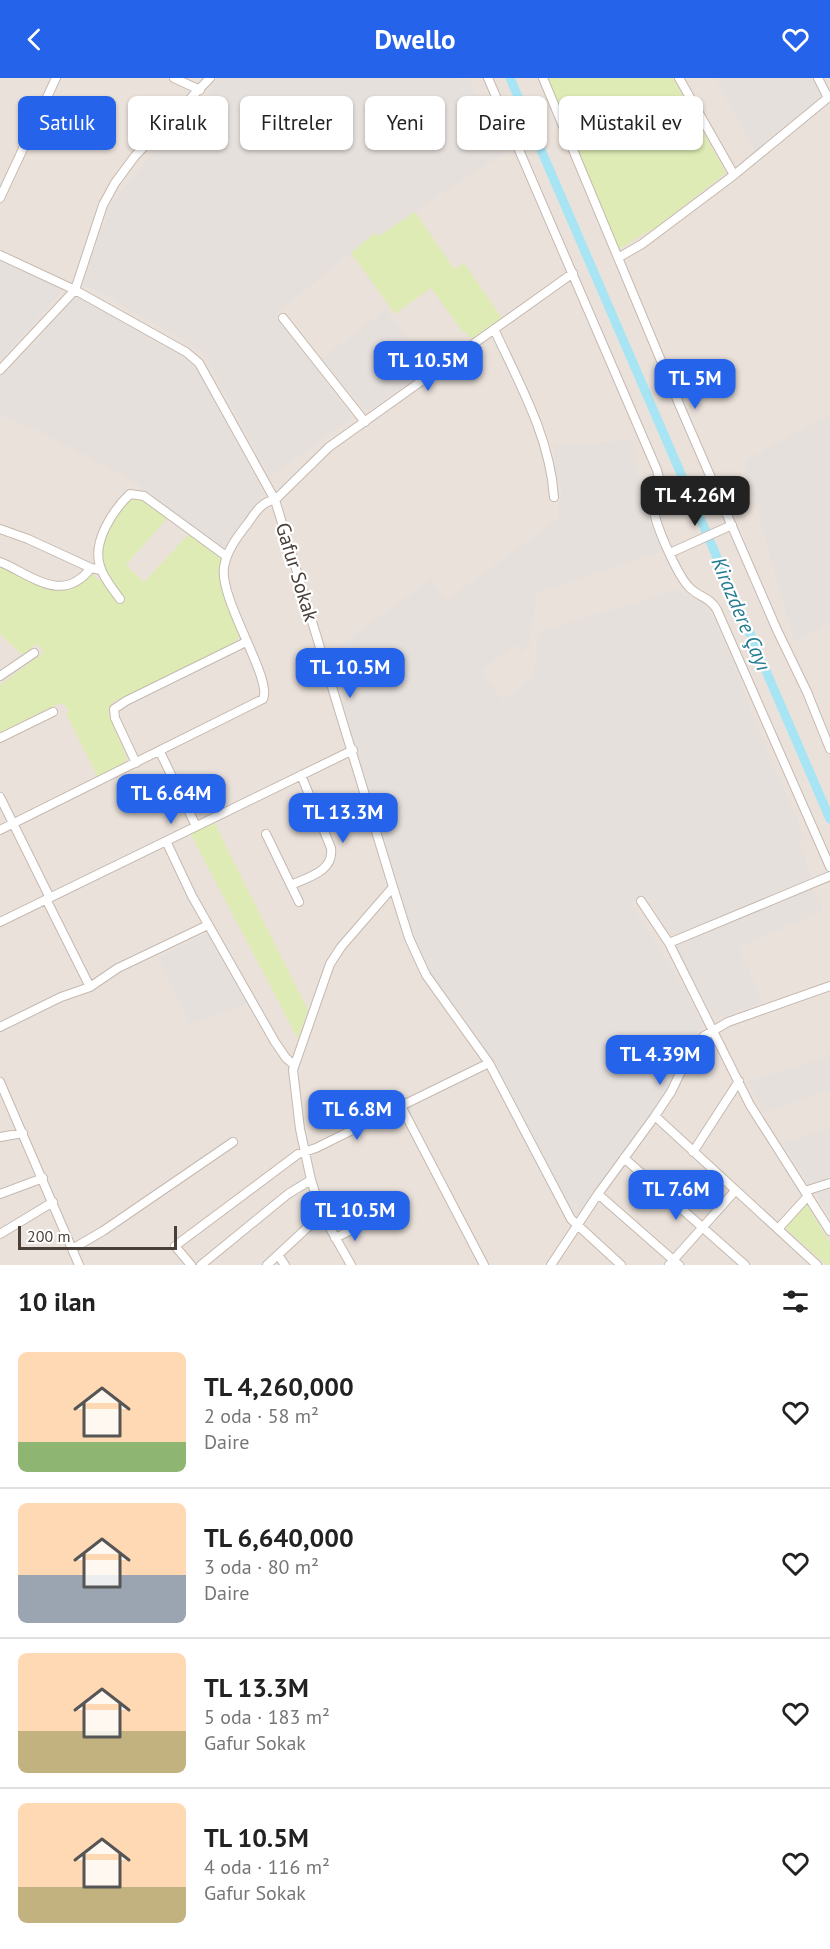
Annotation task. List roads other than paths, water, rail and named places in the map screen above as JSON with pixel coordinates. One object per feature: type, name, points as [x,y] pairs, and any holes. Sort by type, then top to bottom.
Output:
[{"type":"street","points":[[0,198],[56,78]]},
{"type":"street","points":[[174,78],[200,90]]},
{"type":"street","points":[[0,370],[75,290],[103,205],[135,156],[210,78]]},
{"type":"street","points":[[488,78],[657,470],[659,483],[655,512],[682,577],[690,588],[711,600],[717,610],[830,867]]},
{"type":"street","points":[[543,78],[729,526],[807,692],[830,749]]},
{"type":"street","points":[[679,78],[734,175]]},
{"type":"street","points":[[618,258],[642,244],[734,175],[829,97],[818,78]]},
{"type":"street","name":"Gafur Sokak","points":[[0,255],[75,290],[195,358],[275,500],[409,938],[426,975],[489,1063],[571,1219],[621,1265]]},
{"type":"street","points":[[0,830],[263,699],[265,687],[225,585],[223,572],[226,556],[234,541],[264,503],[275,500],[329,447],[573,273]]},
{"type":"street","points":[[283,318],[365,422]]},
{"type":"street","points":[[494,329],[544,441],[553,478],[554,496]]},
{"type":"street","points":[[120,599],[101,570],[98,554],[103,534],[123,501],[132,493],[144,496],[226,556]]},
{"type":"street","points":[[673,552],[729,526]]},
{"type":"street","points":[[0,529],[91,568],[101,570]]},
{"type":"street","points":[[0,562],[48,585],[59,587],[69,584],[91,568]]},
{"type":"street","points":[[136,763],[115,718],[114,709],[246,642]]},
{"type":"street","points":[[0,676],[34,653]]},
{"type":"street","points":[[0,738],[53,712]]},
{"type":"street","points":[[0,922],[353,750]]},
{"type":"street","points":[[160,752],[196,826]]},
{"type":"street","points":[[291,885],[329,865],[332,857],[331,848],[301,776]]},
{"type":"street","points":[[0,797],[90,987]]},
{"type":"street","points":[[266,834],[299,902]]},
{"type":"street","points":[[166,841],[208,925],[281,1052],[294,1065]]},
{"type":"street","points":[[669,943],[830,876]]},
{"type":"street","points":[[351,1265],[322,1215],[311,1179],[295,1092],[294,1065],[330,964],[341,947],[393,887]]},
{"type":"street","points":[[641,901],[669,943],[750,1105],[830,1231]]},
{"type":"street","points":[[0,1027],[61,997],[90,987],[118,968],[208,925]]},
{"type":"street","points":[[563,1265],[553,1262],[598,1194],[655,1116],[671,1092],[693,1050],[704,1036],[713,1029],[735,1019],[830,986]]},
{"type":"street","points":[[191,1265],[174,1246],[290,1158],[305,1150],[316,1148],[489,1063]]},
{"type":"street","points":[[693,1152],[739,1081]]},
{"type":"street","points":[[0,1084],[23,1132],[79,1265]]},
{"type":"street","points":[[401,1106],[484,1265]]},
{"type":"street","points":[[655,1116],[817,1265]]},
{"type":"street","points":[[0,1137],[23,1132]]},
{"type":"street","points":[[72,1249],[103,1231],[232,1142]]},
{"type":"street","points":[[624,1158],[745,1265]]},
{"type":"street","points":[[0,1194],[43,1178]]},
{"type":"street","points":[[201,1265],[288,1194],[311,1179]]},
{"type":"street","points":[[778,1229],[806,1193],[830,1183]]},
{"type":"street","points":[[598,1194],[674,1263],[735,1191]]},
{"type":"street","points":[[0,1234],[53,1202]]},
{"type":"street","points":[[267,1265],[322,1215]]},
{"type":"street","points":[[335,1238],[364,1224]]},
{"type":"street","points":[[278,1255],[285,1265]]},
{"type":"waterway","name":"Kirazdere Çayı","points":[[510,78],[830,819]]}]
